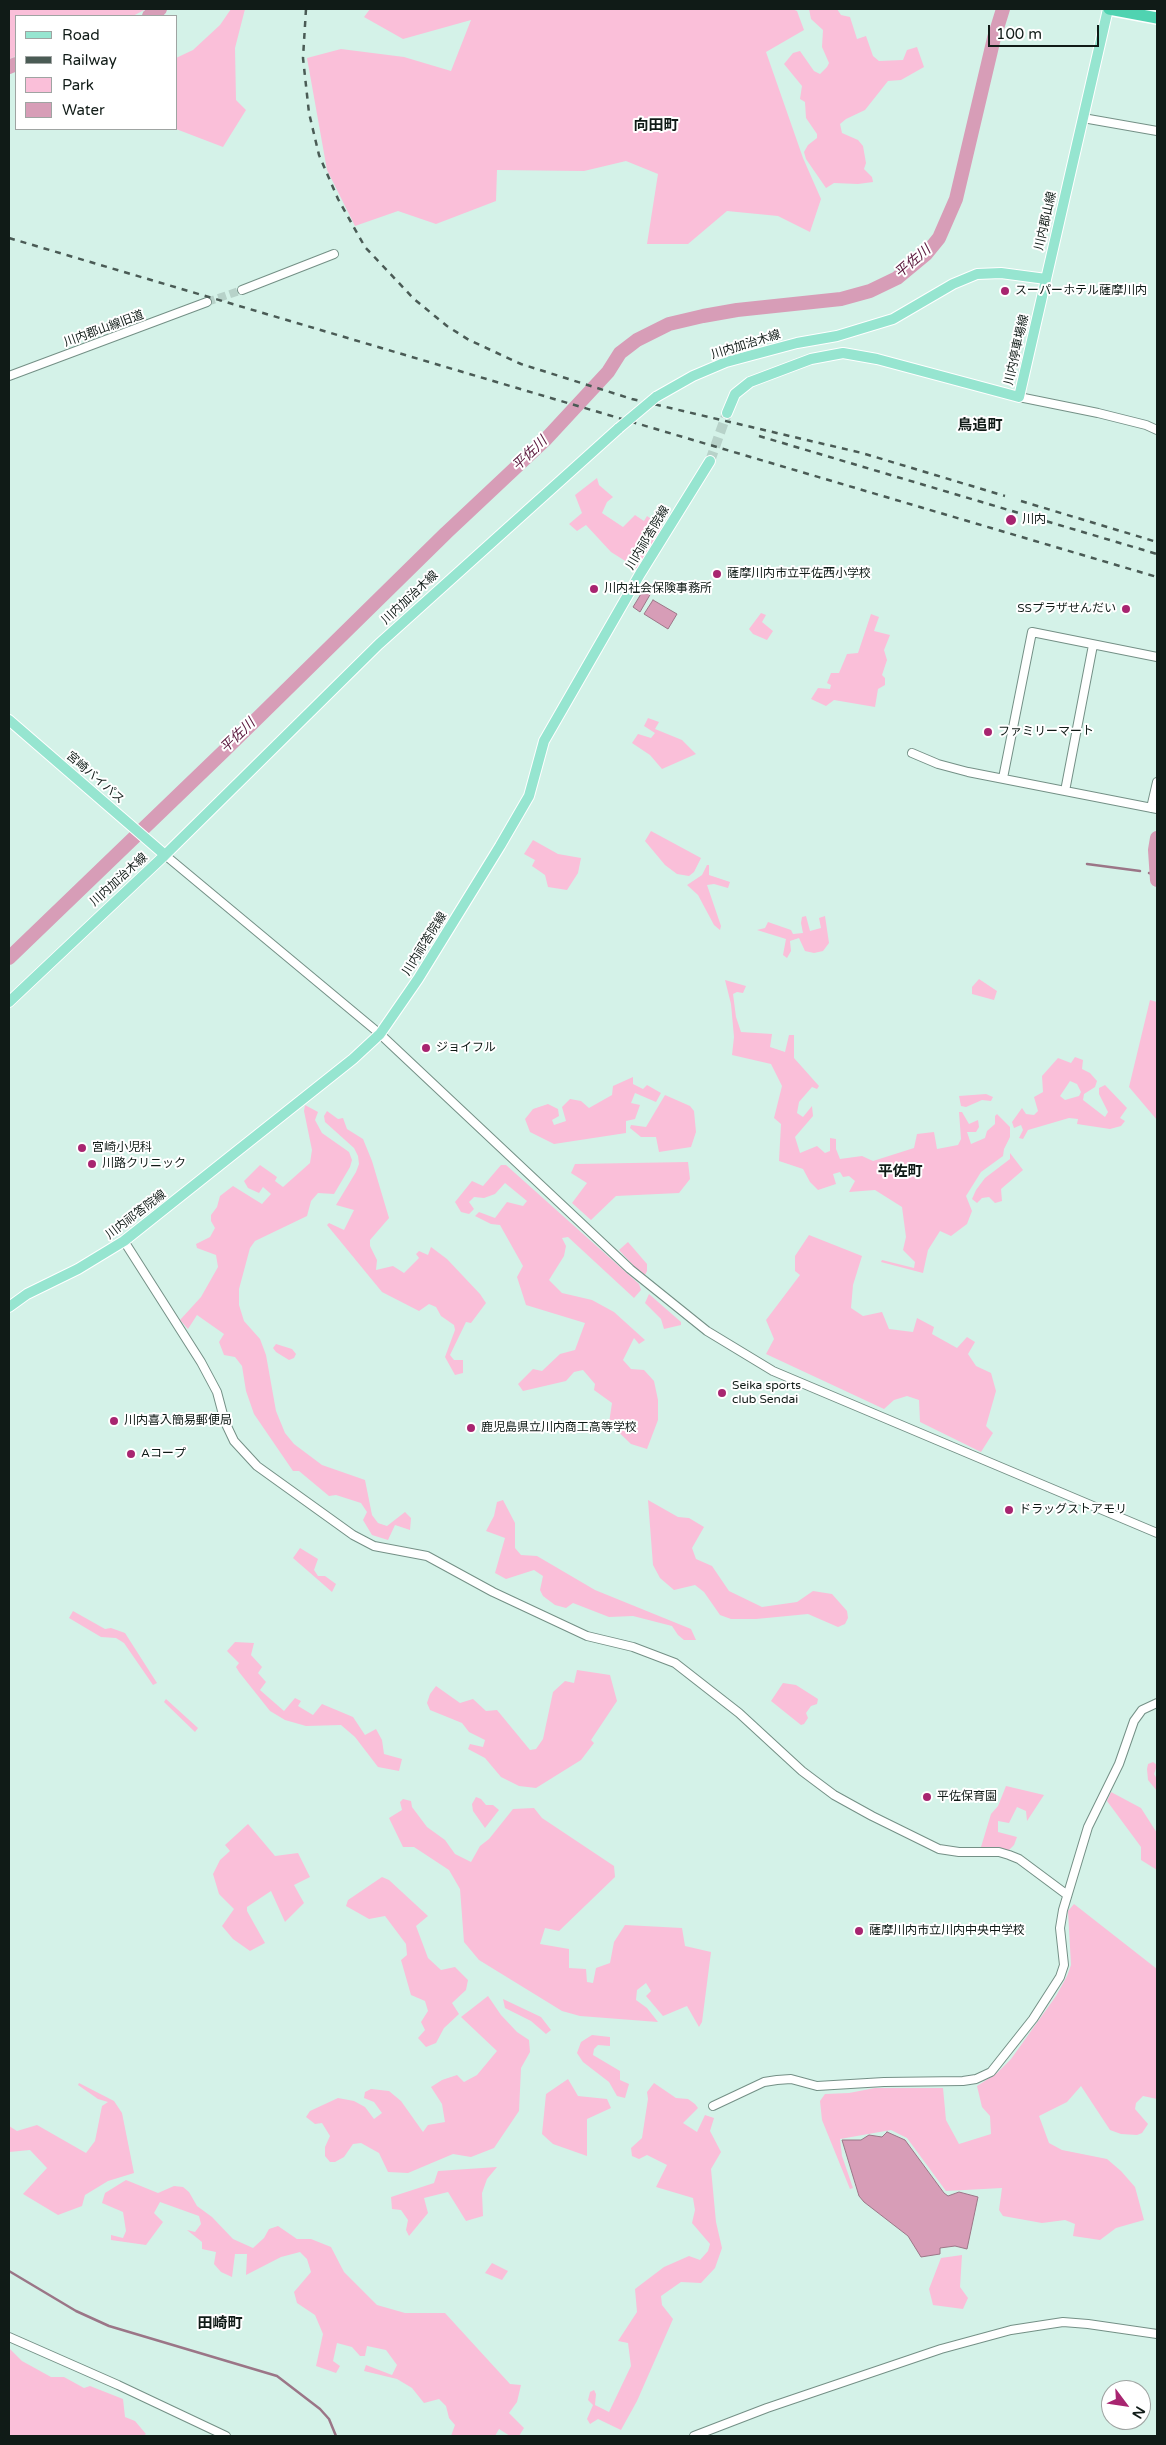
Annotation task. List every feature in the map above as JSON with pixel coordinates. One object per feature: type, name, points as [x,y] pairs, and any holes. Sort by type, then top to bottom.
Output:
[{"type":"highway","points":[[1109,9],[1157,18]]},
{"type":"main road","name":"川内郡山線","points":[[1046,279],[1109,9]]},
{"type":"main road","name":"川内加治木線","points":[[9,1002],[165,855],[224,794],[379,644],[656,397],[693,376],[726,362],[797,343],[837,336],[893,319],[953,284],[977,274],[1001,273],[1046,279]]},
{"type":"main road","name":"川内停車場線","points":[[1019,397],[1046,279]]},
{"type":"main road","points":[[727,413],[735,394],[750,382],[811,360],[843,353],[877,359],[1019,397]]},
{"type":"main road","name":"川内祁答院線","points":[[9,1307],[26,1294],[78,1269],[124,1241],[353,1059],[380,1034],[418,979],[529,796],[544,741],[640,574],[710,461]]},
{"type":"main road","name":"宮崎バイパス","points":[[9,720],[165,855]]},
{"type":"street","points":[[1083,118],[1157,131]]},
{"type":"street","points":[[242,290],[334,254]]},
{"type":"street","name":"川内郡山線旧道","points":[[9,376],[206,302]]},
{"type":"street","points":[[1019,397],[1146,424],[1157,430]]},
{"type":"street","points":[[1004,778],[1032,632],[1157,657]]},
{"type":"street","points":[[1065,791],[1093,645]]},
{"type":"street","points":[[912,753],[938,764],[1155,808],[1157,782]]},
{"type":"street","points":[[165,855],[380,1034],[630,1269],[673,1306],[726,1344],[773,1371],[1157,1532]]},
{"type":"street","points":[[124,1241],[201,1362],[217,1392],[225,1422],[234,1441],[257,1466],[353,1535],[374,1546],[426,1556],[492,1592],[587,1636],[633,1648],[675,1663],[739,1713],[802,1771],[834,1794],[872,1816],[939,1849],[959,1852],[999,1852],[1014,1857],[1066,1894]]},
{"type":"street","points":[[713,2106],[764,2082],[777,2080],[791,2079],[817,2086],[884,2082],[963,2081],[976,2080],[991,2072],[1034,2019],[1060,1977],[1064,1965],[1060,1928],[1066,1894],[1088,1827],[1119,1764],[1134,1721],[1142,1710],[1157,1703]]},
{"type":"street","points":[[694,2436],[767,2408],[932,2352],[1011,2330],[1063,2322],[1157,2334]]},
{"type":"street","points":[[9,2337],[142,2396],[226,2436]]},
{"type":"green space","points":[[9,9],[146,9],[135,15],[15,15],[15,56],[9,59]]},
{"type":"green space","points":[[231,9],[245,9],[235,48],[236,100],[246,110],[223,147],[178,130],[178,57],[193,50],[220,25]]},
{"type":"green space","points":[[370,9],[792,9],[797,11],[804,30],[766,52],[803,158],[821,199],[810,232],[778,216],[727,211],[688,244],[647,244],[658,174],[626,161],[584,171],[497,170],[496,201],[436,224],[398,211],[355,226],[327,170],[307,58],[341,49],[404,57],[451,71],[471,20],[403,39],[364,17]]},
{"type":"green space","points":[[809,9],[837,9],[841,15],[850,17],[857,39],[866,36],[873,56],[879,61],[903,60],[907,50],[917,47],[924,67],[901,80],[888,81],[865,110],[840,124],[842,133],[858,140],[863,146],[866,163],[864,169],[872,177],[873,182],[858,184],[834,183],[826,188],[806,159],[804,152],[808,145],[817,138],[817,134],[806,118],[805,102],[800,99],[802,86],[784,64],[793,53],[800,51],[814,71],[820,74],[829,63],[822,47],[823,30],[811,19]]},
{"type":"green space","points":[[597,478],[599,485],[613,497],[607,502],[602,513],[623,527],[635,515],[644,521],[647,516],[663,527],[638,569],[611,552],[586,525],[577,531],[569,524],[582,513],[575,495]]},
{"type":"green space","points":[[761,613],[766,615],[762,622],[773,631],[767,640],[753,634],[749,629]]},
{"type":"green space","points":[[871,614],[879,617],[874,631],[890,635],[884,650],[887,660],[882,675],[885,678],[885,685],[878,689],[875,707],[834,700],[826,706],[811,699],[818,688],[830,689],[831,685],[827,683],[831,673],[839,673],[847,654],[858,653]]},
{"type":"green space","points":[[648,718],[659,722],[655,729],[682,740],[696,754],[662,769],[650,755],[632,743],[638,734],[651,738],[655,733],[644,726]]},
{"type":"green space","points":[[651,831],[701,858],[694,872],[689,876],[677,874],[665,865],[645,841]]},
{"type":"green space","points":[[533,840],[558,854],[581,858],[578,873],[567,890],[548,887],[545,875],[532,866],[535,860],[524,854]]},
{"type":"green space","points":[[707,865],[709,865],[709,875],[730,882],[728,888],[714,884],[707,885],[721,926],[720,930],[714,925],[698,895],[687,885],[702,875]]},
{"type":"green space","points":[[806,916],[810,931],[821,928],[819,918],[825,916],[829,943],[823,951],[814,953],[805,951],[799,938],[790,941],[791,951],[787,958],[783,955],[786,939],[757,930],[765,928],[768,922],[791,930],[793,934],[803,933],[802,917]]},
{"type":"green space","points":[[979,979],[997,991],[994,1000],[972,994],[972,987]]},
{"type":"green space","points":[[725,980],[746,986],[743,993],[737,992],[733,994],[736,1017],[741,1032],[772,1034],[770,1047],[785,1052],[789,1035],[794,1035],[794,1058],[819,1086],[817,1089],[812,1087],[799,1102],[797,1113],[803,1117],[812,1106],[813,1116],[795,1137],[800,1153],[817,1146],[825,1153],[830,1151],[830,1138],[836,1139],[836,1149],[840,1159],[862,1156],[873,1161],[914,1148],[917,1134],[934,1132],[937,1149],[958,1145],[961,1139],[959,1112],[962,1112],[969,1124],[978,1120],[979,1127],[976,1132],[967,1132],[971,1144],[985,1138],[987,1131],[995,1124],[995,1116],[997,1114],[1010,1127],[1010,1137],[1003,1156],[981,1172],[966,1196],[972,1211],[967,1224],[951,1236],[940,1231],[928,1250],[923,1273],[881,1262],[882,1260],[914,1268],[915,1262],[903,1250],[906,1237],[902,1207],[875,1190],[849,1192],[855,1181],[849,1176],[843,1177],[840,1172],[833,1174],[836,1184],[818,1190],[810,1182],[803,1169],[779,1161],[781,1124],[774,1118],[782,1086],[771,1064],[732,1055],[734,1037],[731,1004]]},
{"type":"green space","points":[[1150,1000],[1157,1002],[1157,1120],[1129,1087]]},
{"type":"green space","points":[[1075,1057],[1083,1060],[1082,1069],[1090,1073],[1097,1081],[1095,1087],[1084,1094],[1083,1100],[1105,1117],[1108,1112],[1099,1094],[1099,1088],[1105,1085],[1127,1108],[1120,1118],[1125,1121],[1121,1126],[1110,1129],[1077,1124],[1078,1119],[1069,1118],[1028,1130],[1023,1139],[1019,1138],[1023,1130],[1021,1125],[1014,1128],[1012,1122],[1022,1108],[1026,1114],[1034,1115],[1038,1111],[1034,1097],[1043,1092],[1042,1076],[1058,1058],[1071,1063]],"holes":[[[1070,1081],[1077,1084],[1081,1092],[1079,1096],[1065,1100],[1060,1096]]]},
{"type":"green space","points":[[633,1077],[633,1084],[643,1089],[647,1085],[661,1093],[656,1102],[635,1093],[631,1103],[640,1105],[635,1119],[626,1121],[626,1133],[554,1144],[530,1132],[525,1119],[533,1109],[548,1104],[558,1109],[559,1116],[552,1120],[554,1125],[566,1121],[562,1107],[570,1099],[581,1101],[589,1108],[612,1095],[613,1086]]},
{"type":"green space","points":[[986,1094],[993,1097],[991,1101],[982,1100],[966,1107],[961,1106],[959,1096]]},
{"type":"green space","points":[[665,1095],[690,1106],[694,1111],[696,1132],[691,1147],[659,1152],[656,1137],[641,1137],[630,1128],[631,1125],[646,1127]]},
{"type":"green space","points":[[305,1105],[318,1112],[315,1120],[322,1133],[349,1152],[352,1160],[350,1167],[334,1194],[318,1193],[311,1201],[307,1216],[255,1241],[250,1248],[239,1289],[239,1305],[244,1321],[260,1339],[266,1355],[276,1411],[285,1433],[294,1444],[322,1465],[365,1480],[372,1515],[378,1523],[387,1526],[405,1512],[411,1518],[410,1530],[395,1525],[388,1540],[372,1535],[363,1520],[367,1512],[361,1503],[336,1495],[329,1496],[299,1471],[293,1471],[254,1414],[246,1391],[242,1366],[235,1357],[224,1355],[219,1342],[224,1334],[197,1315],[188,1329],[180,1320],[201,1297],[218,1267],[216,1255],[197,1248],[196,1244],[210,1237],[215,1228],[211,1221],[211,1215],[217,1207],[220,1196],[233,1186],[262,1204],[271,1194],[263,1187],[259,1193],[248,1188],[244,1181],[260,1165],[277,1177],[275,1181],[283,1187],[310,1163],[312,1150],[304,1111]]},
{"type":"green space","points":[[327,1111],[338,1119],[343,1118],[347,1129],[363,1139],[372,1161],[389,1218],[370,1240],[370,1246],[377,1260],[376,1270],[393,1266],[404,1273],[419,1258],[416,1254],[419,1251],[428,1255],[431,1247],[447,1259],[486,1303],[471,1323],[466,1322],[450,1355],[454,1360],[463,1360],[463,1373],[455,1375],[445,1357],[455,1330],[454,1325],[441,1316],[436,1307],[429,1304],[419,1311],[382,1292],[327,1225],[329,1223],[344,1230],[354,1210],[336,1205],[359,1164],[354,1148],[325,1122],[324,1116]]},
{"type":"green space","points":[[1010,1153],[1023,1170],[1001,1189],[1002,1201],[995,1203],[989,1197],[982,1198],[977,1203],[972,1199],[976,1190],[985,1178],[1010,1159]]},
{"type":"green space","points":[[688,1162],[690,1179],[679,1193],[616,1196],[591,1220],[572,1203],[587,1183],[571,1173],[575,1164]]},
{"type":"green space","points":[[501,1165],[506,1165],[639,1284],[641,1290],[634,1298],[568,1237],[562,1238],[566,1246],[564,1256],[549,1280],[562,1293],[592,1300],[614,1312],[645,1340],[639,1344],[634,1338],[623,1360],[631,1369],[644,1370],[654,1381],[658,1400],[658,1420],[647,1449],[631,1444],[609,1423],[612,1403],[594,1390],[595,1384],[583,1370],[574,1372],[566,1381],[523,1391],[518,1384],[533,1369],[542,1371],[560,1354],[575,1350],[585,1323],[526,1305],[517,1277],[523,1266],[500,1225],[491,1224],[475,1216],[479,1212],[495,1218],[507,1202],[523,1206],[527,1201],[505,1183],[495,1194],[484,1198],[474,1197],[469,1202],[474,1209],[469,1214],[461,1212],[455,1202],[472,1181],[483,1186]]},
{"type":"green space","points":[[809,1235],[862,1256],[853,1285],[851,1308],[863,1316],[882,1312],[889,1329],[913,1332],[917,1318],[934,1327],[932,1334],[957,1348],[967,1337],[975,1342],[968,1354],[976,1366],[991,1373],[996,1391],[986,1426],[993,1433],[981,1452],[920,1422],[919,1400],[907,1396],[894,1400],[884,1409],[766,1354],[774,1339],[766,1320],[800,1275],[795,1271],[795,1256]]},
{"type":"green space","points":[[628,1242],[647,1264],[647,1271],[644,1277],[619,1250]]},
{"type":"green space","points":[[649,1294],[681,1322],[681,1325],[664,1329],[661,1319],[645,1303]]},
{"type":"green space","points":[[276,1344],[292,1349],[296,1354],[294,1358],[289,1360],[276,1352],[273,1348]]},
{"type":"green space","points":[[503,1500],[515,1523],[515,1548],[521,1555],[537,1556],[595,1590],[691,1629],[696,1640],[684,1640],[672,1626],[633,1616],[609,1617],[573,1603],[566,1608],[555,1605],[543,1596],[540,1590],[543,1576],[534,1570],[506,1579],[495,1573],[505,1538],[486,1531],[494,1516],[497,1502]]},
{"type":"green space","points":[[648,1500],[678,1517],[689,1518],[704,1527],[692,1548],[696,1559],[712,1566],[729,1591],[762,1607],[797,1602],[813,1591],[832,1594],[847,1611],[848,1618],[845,1624],[838,1627],[808,1614],[756,1619],[731,1619],[720,1615],[704,1592],[695,1585],[674,1590],[660,1578],[653,1565]]},
{"type":"green space","points":[[300,1548],[318,1559],[314,1570],[318,1576],[325,1576],[336,1584],[332,1592],[293,1558]]},
{"type":"green space","points":[[73,1611],[105,1629],[111,1628],[125,1633],[157,1683],[153,1685],[124,1643],[116,1638],[101,1637],[69,1618]]},
{"type":"green space","points":[[235,1642],[254,1643],[251,1655],[262,1667],[258,1673],[266,1682],[260,1690],[284,1711],[295,1698],[301,1701],[298,1706],[313,1715],[322,1704],[353,1717],[365,1735],[376,1729],[382,1740],[384,1754],[402,1759],[399,1771],[378,1767],[355,1737],[341,1725],[306,1726],[285,1720],[270,1711],[239,1672],[236,1667],[239,1663],[227,1651]]},
{"type":"green space","points":[[577,1670],[610,1675],[617,1701],[591,1740],[594,1743],[581,1760],[536,1788],[519,1786],[501,1777],[485,1758],[468,1749],[470,1744],[483,1747],[485,1740],[469,1732],[462,1723],[430,1710],[427,1703],[430,1694],[436,1686],[460,1703],[473,1699],[486,1711],[497,1710],[530,1750],[536,1749],[543,1739],[553,1692],[565,1681],[574,1683]]},
{"type":"green space","points":[[783,1683],[796,1685],[818,1699],[817,1704],[811,1706],[806,1713],[808,1718],[804,1724],[801,1725],[771,1701]]},
{"type":"green space","points":[[166,1699],[198,1728],[195,1732],[164,1702]]},
{"type":"green space","points":[[1153,1762],[1157,1765],[1154,1774],[1157,1779],[1157,1791],[1148,1780],[1148,1764]]},
{"type":"green space","points":[[1006,1786],[1044,1795],[1027,1821],[1026,1811],[1017,1807],[1009,1823],[998,1821],[998,1832],[1017,1837],[1014,1845],[1007,1852],[999,1847],[981,1847],[991,1814],[998,1806]]},
{"type":"green space","points":[[1111,1792],[1141,1808],[1157,1833],[1157,1870],[1141,1860],[1141,1847],[1107,1801]]},
{"type":"green space","points":[[476,1797],[481,1799],[486,1805],[493,1805],[499,1810],[485,1828],[473,1811],[472,1804]]},
{"type":"green space","points":[[403,1799],[411,1801],[412,1807],[427,1827],[445,1840],[455,1854],[471,1862],[480,1846],[489,1839],[513,1809],[534,1808],[542,1818],[614,1866],[615,1877],[559,1931],[545,1928],[540,1944],[569,1949],[569,1968],[586,1969],[587,1982],[593,1983],[596,1968],[610,1963],[614,1942],[625,1925],[682,1928],[685,1946],[711,1952],[702,2022],[699,2027],[687,2006],[663,2016],[646,1996],[651,1991],[646,1983],[637,1990],[636,2000],[647,2008],[658,2022],[580,2016],[562,2011],[479,1960],[464,1942],[460,1889],[449,1870],[414,1847],[403,1847],[389,1818],[402,1810],[400,1802]]},
{"type":"green space","points":[[248,1824],[275,1856],[298,1853],[310,1877],[294,1885],[304,1903],[285,1922],[271,1891],[247,1907],[247,1911],[265,1943],[250,1951],[233,1939],[222,1926],[234,1909],[219,1894],[213,1874],[220,1860],[230,1851],[225,1845]]},
{"type":"green space","points":[[382,1877],[389,1880],[428,1916],[416,1926],[428,1958],[441,1970],[455,1967],[468,1980],[466,1990],[452,2003],[459,2014],[444,2028],[436,2043],[426,2047],[418,2038],[425,2030],[421,2022],[428,2011],[425,2001],[411,1995],[401,1960],[407,1955],[406,1944],[385,1916],[369,1919],[346,1906],[348,1900]]},
{"type":"green space","points":[[1074,1904],[1157,1969],[1157,2099],[1143,2096],[1136,2103],[1135,2109],[1148,2124],[1142,2133],[1137,2135],[1121,2134],[1110,2130],[1081,2086],[1067,2102],[1039,2116],[1049,2143],[1062,2150],[1107,2159],[1121,2171],[1135,2187],[1144,2220],[1116,2228],[1100,2240],[1073,2236],[1075,2224],[1065,2220],[1042,2223],[1003,2216],[999,2210],[1002,2188],[946,2191],[907,2138],[891,2130],[840,2139],[842,2156],[853,2188],[850,2189],[822,2120],[820,2101],[825,2094],[849,2093],[875,2088],[943,2088],[946,2120],[959,2144],[991,2134],[990,2116],[982,2107],[977,2086],[997,2073],[1011,2059],[1056,1996],[1067,1976],[1071,1965],[1068,1911]]},
{"type":"green space","points":[[488,1996],[501,2015],[517,2032],[529,2040],[530,2052],[521,2068],[519,2111],[494,2148],[471,2157],[453,2154],[408,2173],[388,2172],[379,2153],[361,2143],[353,2144],[344,2157],[335,2162],[330,2162],[325,2156],[325,2147],[330,2136],[322,2123],[315,2124],[306,2117],[310,2111],[338,2098],[354,2101],[365,2107],[374,2119],[382,2113],[374,2102],[364,2098],[365,2092],[371,2089],[389,2091],[401,2101],[423,2132],[428,2125],[445,2122],[442,2104],[431,2087],[442,2080],[457,2075],[464,2082],[477,2075],[497,2051],[461,2017]]},
{"type":"green space","points":[[503,1999],[541,2017],[551,2030],[546,2034],[531,2021],[505,2008]]},
{"type":"green space","points":[[592,2035],[610,2037],[610,2046],[598,2045],[594,2049],[593,2055],[620,2071],[620,2080],[629,2084],[625,2098],[617,2096],[609,2082],[583,2062],[577,2053],[581,2042]]},
{"type":"green space","points":[[568,2079],[578,2096],[607,2099],[611,2108],[587,2119],[587,2156],[553,2144],[542,2134],[546,2094]]},
{"type":"green space","points":[[79,2083],[114,2101],[122,2113],[134,2173],[108,2181],[85,2195],[82,2206],[58,2215],[23,2194],[47,2168],[30,2150],[9,2152],[9,2126],[17,2131],[37,2125],[86,2153],[95,2141],[102,2106],[108,2102],[98,2099],[78,2085]]},
{"type":"green space","points":[[654,2083],[676,2098],[688,2099],[695,2104],[698,2108],[683,2123],[697,2132],[705,2115],[714,2118],[710,2131],[721,2152],[711,2169],[716,2222],[722,2248],[715,2268],[701,2283],[681,2282],[661,2296],[662,2305],[673,2319],[637,2401],[621,2430],[598,2419],[590,2424],[587,2419],[593,2405],[588,2400],[590,2392],[594,2390],[596,2394],[595,2405],[609,2412],[631,2366],[628,2343],[618,2341],[637,2312],[635,2289],[664,2267],[689,2256],[700,2260],[708,2251],[710,2244],[692,2223],[695,2210],[693,2198],[656,2187],[667,2165],[647,2155],[639,2159],[632,2156],[631,2148],[642,2138],[648,2099],[647,2092]]},
{"type":"green space","points":[[497,2167],[487,2179],[482,2193],[483,2216],[466,2221],[448,2192],[424,2198],[428,2213],[409,2236],[406,2230],[408,2220],[401,2210],[392,2209],[391,2197],[434,2183],[438,2171]]},
{"type":"green space","points":[[126,2180],[158,2193],[174,2186],[183,2187],[189,2192],[197,2206],[212,2217],[233,2239],[253,2248],[264,2238],[269,2229],[278,2226],[297,2239],[311,2239],[331,2247],[344,2272],[377,2305],[405,2313],[445,2313],[510,2384],[521,2385],[517,2402],[509,2413],[524,2428],[519,2436],[510,2436],[499,2429],[495,2436],[451,2436],[455,2425],[449,2418],[446,2406],[439,2399],[424,2403],[412,2388],[397,2379],[364,2371],[366,2365],[392,2375],[397,2365],[386,2350],[367,2346],[365,2356],[360,2356],[352,2347],[337,2343],[333,2361],[340,2366],[336,2373],[316,2366],[323,2334],[315,2315],[297,2303],[294,2292],[311,2272],[307,2259],[300,2252],[281,2257],[246,2275],[247,2254],[235,2254],[232,2277],[221,2272],[214,2264],[216,2252],[202,2249],[202,2242],[187,2230],[195,2232],[201,2224],[199,2216],[160,2202],[154,2213],[163,2222],[146,2245],[111,2240],[111,2235],[123,2238],[126,2231],[123,2212],[102,2203],[105,2193]]},
{"type":"green space","points":[[962,2255],[960,2287],[968,2298],[963,2309],[933,2305],[929,2289],[941,2258]]},
{"type":"green space","points":[[492,2263],[508,2271],[502,2280],[485,2273]]},
{"type":"green space","points":[[9,2348],[22,2361],[51,2377],[64,2377],[84,2388],[90,2386],[123,2399],[125,2417],[135,2421],[146,2434],[143,2436],[9,2436]]},
{"type":"water","points":[[644,589],[651,593],[640,612],[633,607]]},
{"type":"water","points":[[653,600],[677,614],[668,629],[644,614]]},
{"type":"water","points":[[887,2132],[905,2140],[948,2196],[959,2192],[978,2197],[967,2249],[955,2246],[940,2248],[940,2254],[921,2257],[908,2236],[859,2196],[842,2140],[861,2140],[869,2135],[882,2137]]},
{"type":"waterway","points":[[151,15],[160,9]]},
{"type":"waterway","name":"平佐川","points":[[9,958],[224,751],[446,533],[545,440],[608,372],[620,353],[637,340],[669,324],[737,310],[841,299],[870,291],[897,278],[926,254],[939,238],[956,199],[994,38],[1003,9]]},
{"type":"waterway","points":[[9,67],[15,64]]},
{"type":"waterway","points":[[1157,838],[1155,850],[1157,880]]},
{"type":"waterway","points":[[1087,864],[1140,871]]},
{"type":"waterway","points":[[1149,873],[1157,875]]},
{"type":"waterway","points":[[9,2271],[76,2311],[109,2326],[277,2376],[320,2409],[329,2419],[336,2436]]},
{"type":"tunnel","points":[[207,302],[242,290]]},
{"type":"tunnel","points":[[710,461],[727,413]]},
{"type":"railway","points":[[306,9],[303,58],[309,113],[319,155],[338,199],[365,247],[414,299],[447,326],[469,340],[521,364],[632,399],[862,453],[1005,496]]},
{"type":"railway","points":[[9,238],[1157,577]]},
{"type":"railway","points":[[759,436],[1157,554]]},
{"type":"railway","points":[[1021,501],[1157,542]]},
{"type":"place","name":"スーパーホテル薩摩川内","points":[[1005,291]]},
{"type":"place","name":"川内","points":[[1011,520]]},
{"type":"place","name":"薩摩川内市立平佐西小学校","points":[[717,574]]},
{"type":"place","name":"川内社会保険事務所","points":[[594,589]]},
{"type":"place","name":"SSプラザせんだい","points":[[1126,609]]},
{"type":"place","name":"ファミリーマート","points":[[988,732]]},
{"type":"place","name":"ジョイフル","points":[[426,1048]]},
{"type":"place","name":"宮崎小児科","points":[[82,1148]]},
{"type":"place","name":"川路クリニック","points":[[92,1164]]},
{"type":"place","name":"Seika sports club Sendai","points":[[722,1393]]},
{"type":"place","name":"川内喜入簡易郵便局","points":[[114,1421]]},
{"type":"place","name":"鹿児島県立川内商工高等学校","points":[[471,1428]]},
{"type":"place","name":"Aコープ","points":[[131,1454]]},
{"type":"place","name":"ドラッグストアモリ","points":[[1009,1510]]},
{"type":"place","name":"平佐保育園","points":[[927,1797]]},
{"type":"place","name":"薩摩川内市立川内中央中学校","points":[[859,1931]]},
{"type":"district","name":"向田町","points":[[656,126]]},
{"type":"district","name":"鳥追町","points":[[980,426]]},
{"type":"district","name":"平佐町","points":[[900,1172]]},
{"type":"district","name":"田崎町","points":[[220,2324]]}]
